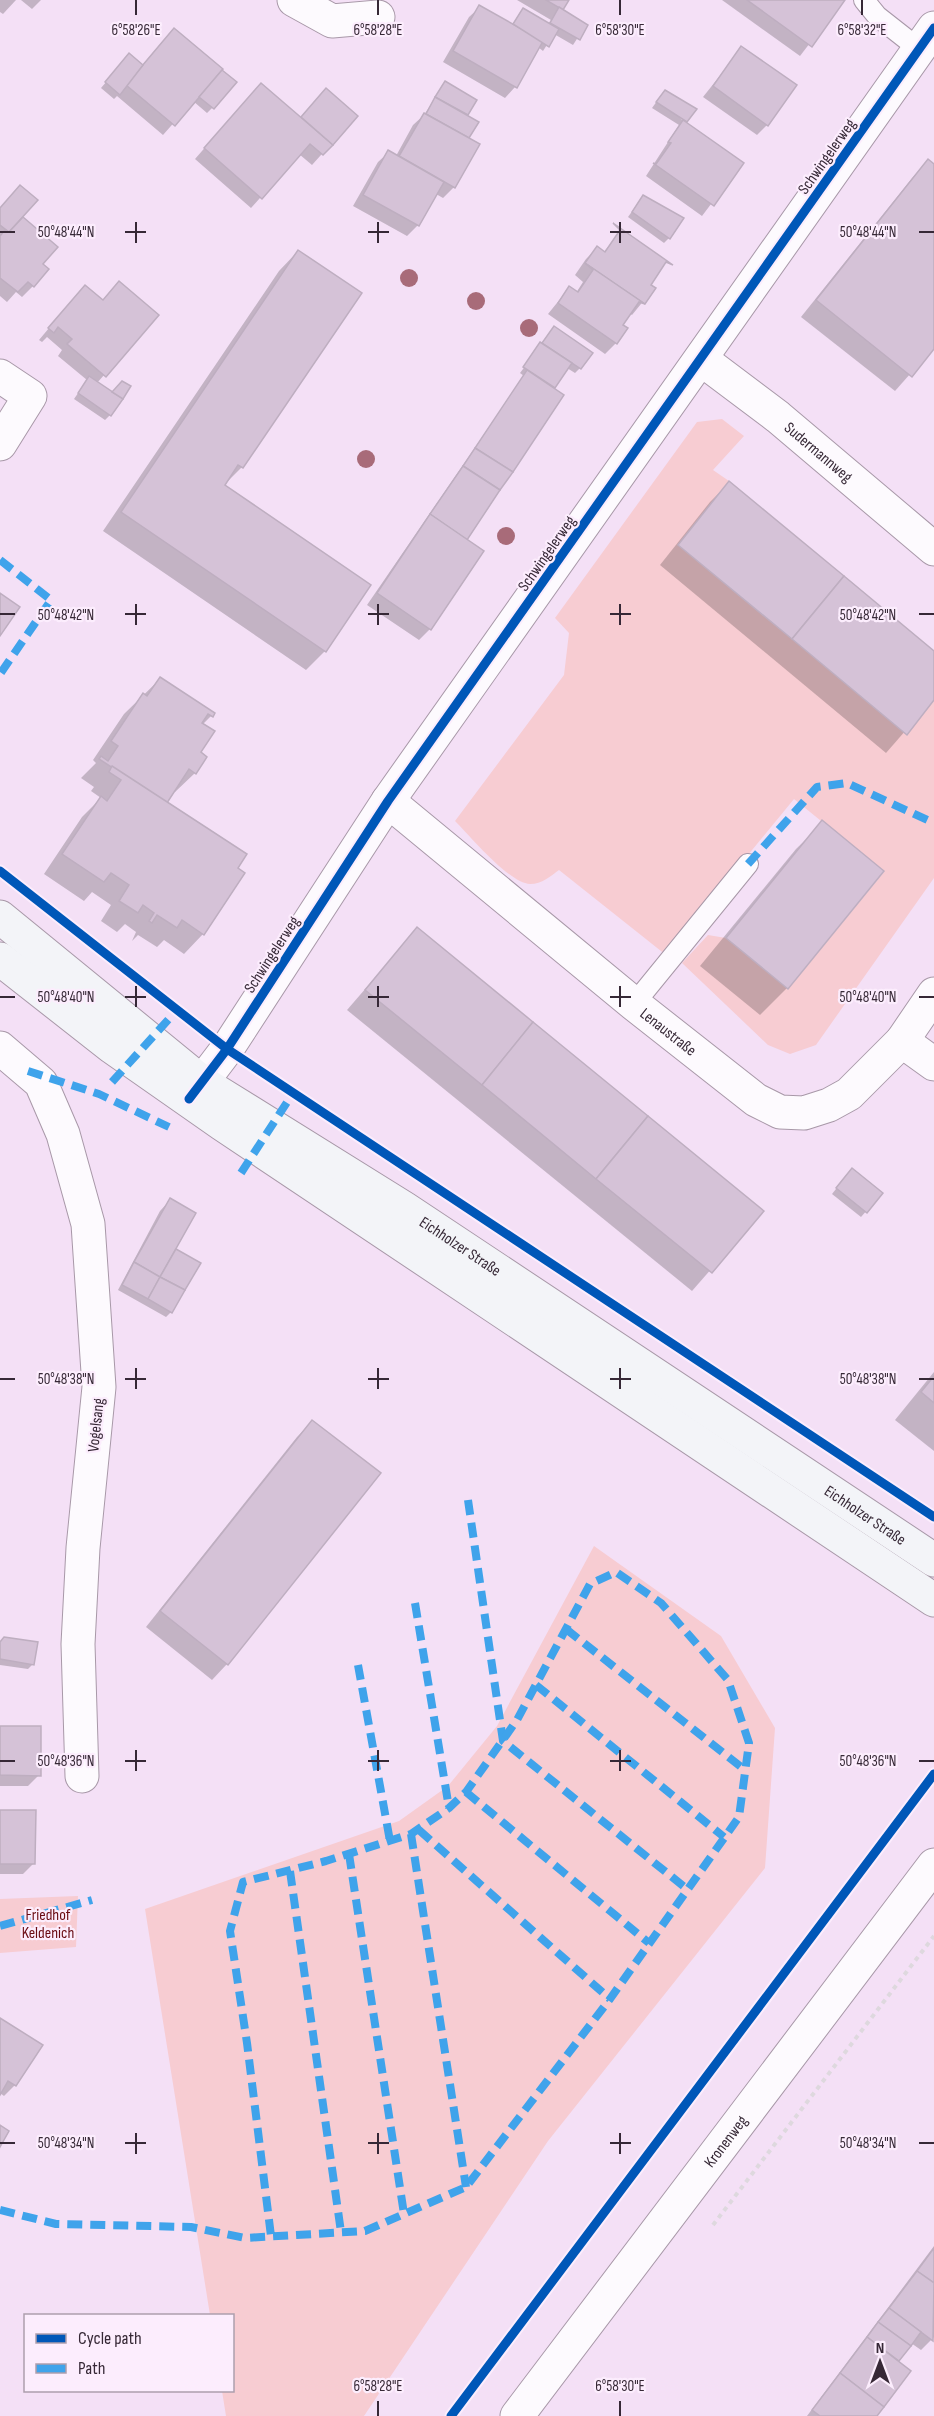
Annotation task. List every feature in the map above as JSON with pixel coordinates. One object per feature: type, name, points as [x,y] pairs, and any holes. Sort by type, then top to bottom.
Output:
[{"type":"main road","name":"Eichholzer Straße","points":[[0,917],[196,1091],[934,1600]]},
{"type":"main road","name":"Eichholzer Straße","points":[[0,958],[112,1047],[196,1091],[404,1208],[934,1560]]},
{"type":"street","points":[[294,0],[332,21],[378,17]]},
{"type":"street","name":"Schwingelerweg","points":[[196,1091],[388,801],[927,39]]},
{"type":"street","name":"Sudermannweg","points":[[701,359],[778,417],[934,549]]},
{"type":"street","points":[[0,376],[30,396],[0,444]]},
{"type":"street","name":"Lenaustraße","points":[[388,801],[634,1004],[756,1100],[780,1112],[804,1113],[829,1105],[849,1094],[902,1041],[934,994]]},
{"type":"street","points":[[902,1041],[934,1064]]},
{"type":"street","name":"Vogelsang","points":[[0,1048],[41,1083],[63,1134],[88,1224],[99,1387],[83,1548],[78,1644],[82,1776]]},
{"type":"street","name":"Kronenweg","points":[[517,2416],[934,1865]]},
{"type":"lane","points":[[864,0],[877,16],[927,39]]},
{"type":"lane","points":[[634,1004],[748,864]]},
{"type":"path","points":[[711,2228],[934,1936]]},
{"type":"green space","points":[[722,419],[744,436],[713,470],[729,481],[678,545],[907,734],[934,700],[934,878],[816,1045],[790,1054],[768,1045],[682,963],[708,935],[726,938],[788,989],[884,872],[794,799],[666,955],[559,870],[534,884],[522,882],[512,876],[501,868],[455,821],[564,675],[569,633],[555,618],[697,422]]},
{"type":"green space","points":[[594,1546],[721,1636],[775,1728],[765,1868],[548,2141],[364,2416],[226,2416],[222,2392],[234,2392],[234,2314],[210,2314],[145,1909],[399,1821],[448,1786],[497,1726]]},
{"type":"green space","name":"Friedhof Keldenich","points":[[78,1896],[76,1947],[0,1953],[0,1899]]},
{"type":"building","points":[[546,0],[569,0],[563,10]]},
{"type":"building","points":[[747,0],[845,0],[812,47]]},
{"type":"building","points":[[479,5],[543,41],[517,88],[453,51]]},
{"type":"building","points":[[559,7],[588,25],[580,40],[550,23]]},
{"type":"building","points":[[523,8],[559,29],[549,47],[513,24]]},
{"type":"building","points":[[174,28],[223,69],[175,126],[126,85]]},
{"type":"building","points":[[741,46],[797,85],[768,126],[713,86]]},
{"type":"building","points":[[129,53],[143,65],[120,95],[105,82]]},
{"type":"building","points":[[222,70],[237,82],[214,109],[199,97]]},
{"type":"building","points":[[445,81],[477,100],[468,115],[435,97]]},
{"type":"building","points":[[261,83],[333,145],[323,155],[310,144],[262,199],[204,148]]},
{"type":"building","points":[[326,88],[358,116],[333,145],[301,117]]},
{"type":"building","points":[[665,90],[697,109],[687,122],[656,102]]},
{"type":"building","points":[[435,97],[479,122],[469,138],[426,114]]},
{"type":"building","points":[[424,113],[480,144],[455,188],[399,156]]},
{"type":"building","points":[[683,120],[744,163],[714,206],[653,163],[656,164],[671,143],[668,142]]},
{"type":"building","points":[[388,150],[444,182],[419,226],[363,195]]},
{"type":"building","points":[[928,159],[934,164],[934,349],[912,377],[816,300]]},
{"type":"building","points":[[20,185],[38,200],[9,232],[0,225],[0,208]]},
{"type":"building","points":[[643,195],[684,218],[670,239],[632,212]]},
{"type":"building","points":[[23,217],[58,247],[43,264],[49,269],[34,287],[28,282],[18,292],[0,278],[0,236],[5,230],[9,232]]},
{"type":"building","points":[[613,223],[673,265],[666,262],[651,285],[656,288],[645,304],[585,263],[597,246],[605,252],[620,230]]},
{"type":"building","points":[[298,250],[362,293],[243,468],[238,465],[225,485],[371,585],[326,652],[121,512]]},
{"type":"building","points":[[585,263],[645,304],[639,302],[623,325],[628,328],[617,344],[558,303],[569,286],[578,292],[593,270]]},
{"type":"building","points":[[119,281],[159,315],[106,377],[67,344],[72,339],[58,327],[54,333],[48,328],[85,285],[103,300]]},
{"type":"building","points":[[554,326],[593,353],[581,369],[542,343]]},
{"type":"building","points":[[540,342],[572,363],[555,388],[523,367]]},
{"type":"building","points":[[527,370],[564,395],[513,472],[475,448]]},
{"type":"building","points":[[89,376],[123,399],[111,416],[78,393]]},
{"type":"building","points":[[122,381],[131,386],[123,399],[112,392]]},
{"type":"building","points":[[475,448],[513,472],[500,490],[463,466]]},
{"type":"building","points":[[463,466],[500,490],[467,540],[430,514]]},
{"type":"building","points":[[729,481],[844,576],[792,639],[678,545]]},
{"type":"building","points":[[430,514],[484,551],[431,630],[377,593]]},
{"type":"building","points":[[844,576],[934,651],[934,700],[907,735],[792,639]]},
{"type":"building","points":[[0,593],[20,607],[0,636]]},
{"type":"building","points":[[160,677],[215,713],[213,717],[208,714],[202,723],[215,731],[201,752],[207,757],[196,774],[189,769],[167,803],[99,759],[101,756],[108,761],[118,746],[111,741],[143,693],[147,696]]},
{"type":"building","points":[[112,766],[247,854],[238,868],[245,873],[204,935],[182,920],[177,928],[157,915],[152,923],[149,921],[154,913],[143,905],[138,913],[119,901],[129,885],[111,873],[104,882],[62,854],[101,796],[107,801],[121,780],[109,772]]},
{"type":"building","points":[[822,820],[884,871],[788,989],[726,938]]},
{"type":"building","points":[[417,927],[533,1022],[482,1085],[365,990]]},
{"type":"building","points":[[533,1022],[648,1116],[596,1179],[482,1085]]},
{"type":"building","points":[[648,1116],[764,1211],[712,1273],[596,1179]]},
{"type":"building","points":[[852,1168],[883,1193],[867,1213],[836,1188]]},
{"type":"building","points":[[170,1198],[196,1213],[160,1277],[134,1262]]},
{"type":"building","points":[[176,1249],[201,1263],[185,1290],[160,1277]]},
{"type":"building","points":[[134,1262],[160,1277],[148,1299],[122,1285]]},
{"type":"building","points":[[160,1277],[185,1290],[172,1313],[148,1299]]},
{"type":"building","points":[[934,1376],[934,1403],[921,1392]]},
{"type":"building","points":[[312,1420],[381,1473],[228,1665],[160,1611]]},
{"type":"building","points":[[4,1637],[38,1642],[34,1665],[0,1659],[0,1642]]},
{"type":"building","points":[[0,1726],[41,1726],[41,1776],[0,1775]]},
{"type":"building","points":[[0,1810],[36,1810],[35,1864],[0,1864]]},
{"type":"building","points":[[0,2018],[43,2045],[16,2086],[8,2081],[0,2095]]},
{"type":"building","points":[[0,2125],[9,2131],[0,2147]]},
{"type":"building","points":[[934,2248],[934,2283],[917,2271]]},
{"type":"building","points":[[917,2271],[934,2283],[933,2341],[889,2308]]},
{"type":"building","points":[[889,2308],[921,2332],[911,2346],[878,2322]]},
{"type":"building","points":[[878,2322],[911,2346],[899,2361],[867,2337]]},
{"type":"building","points":[[867,2337],[911,2371],[884,2407],[840,2373]]},
{"type":"building","points":[[840,2373],[884,2407],[877,2416],[820,2416],[812,2410]]},
{"type":"marked path","points":[[0,560],[51,600],[0,674]]},
{"type":"marked path","points":[[748,864],[817,787],[847,783],[934,823]]},
{"type":"marked path","points":[[112,1082],[177,1010]]},
{"type":"marked path","points":[[28,1071],[99,1094],[169,1127]]},
{"type":"marked path","points":[[241,1173],[293,1093]]},
{"type":"marked path","points":[[468,1500],[503,1741],[687,1889]]},
{"type":"marked path","points":[[0,2210],[56,2224],[191,2227],[245,2238],[365,2231],[466,2187],[610,1999],[739,1817],[749,1743],[728,1680],[661,1603],[616,1572],[590,1584],[517,1720],[466,1792],[449,1808],[411,1834],[326,1861],[243,1882],[230,1931],[247,2043],[271,2236]]},
{"type":"marked path","points":[[415,1603],[449,1808]]},
{"type":"marked path","points":[[566,1629],[745,1770]]},
{"type":"marked path","points":[[358,1665],[390,1841]]},
{"type":"marked path","points":[[536,1685],[724,1837]]},
{"type":"marked path","points":[[466,1792],[649,1943]]},
{"type":"marked path","points":[[419,1830],[610,1999]]},
{"type":"marked path","points":[[411,1834],[466,2187]]},
{"type":"marked path","points":[[349,1854],[404,2214]]},
{"type":"marked path","points":[[290,1871],[341,2232]]},
{"type":"marked path","points":[[0,1926],[92,1900]]},
{"type":"cycle path","points":[[189,1099],[227,1049],[388,801],[934,28]]},
{"type":"cycle path","points":[[0,871],[227,1049],[934,1517]]},
{"type":"cycle path","points":[[451,2416],[934,1774]]}]
